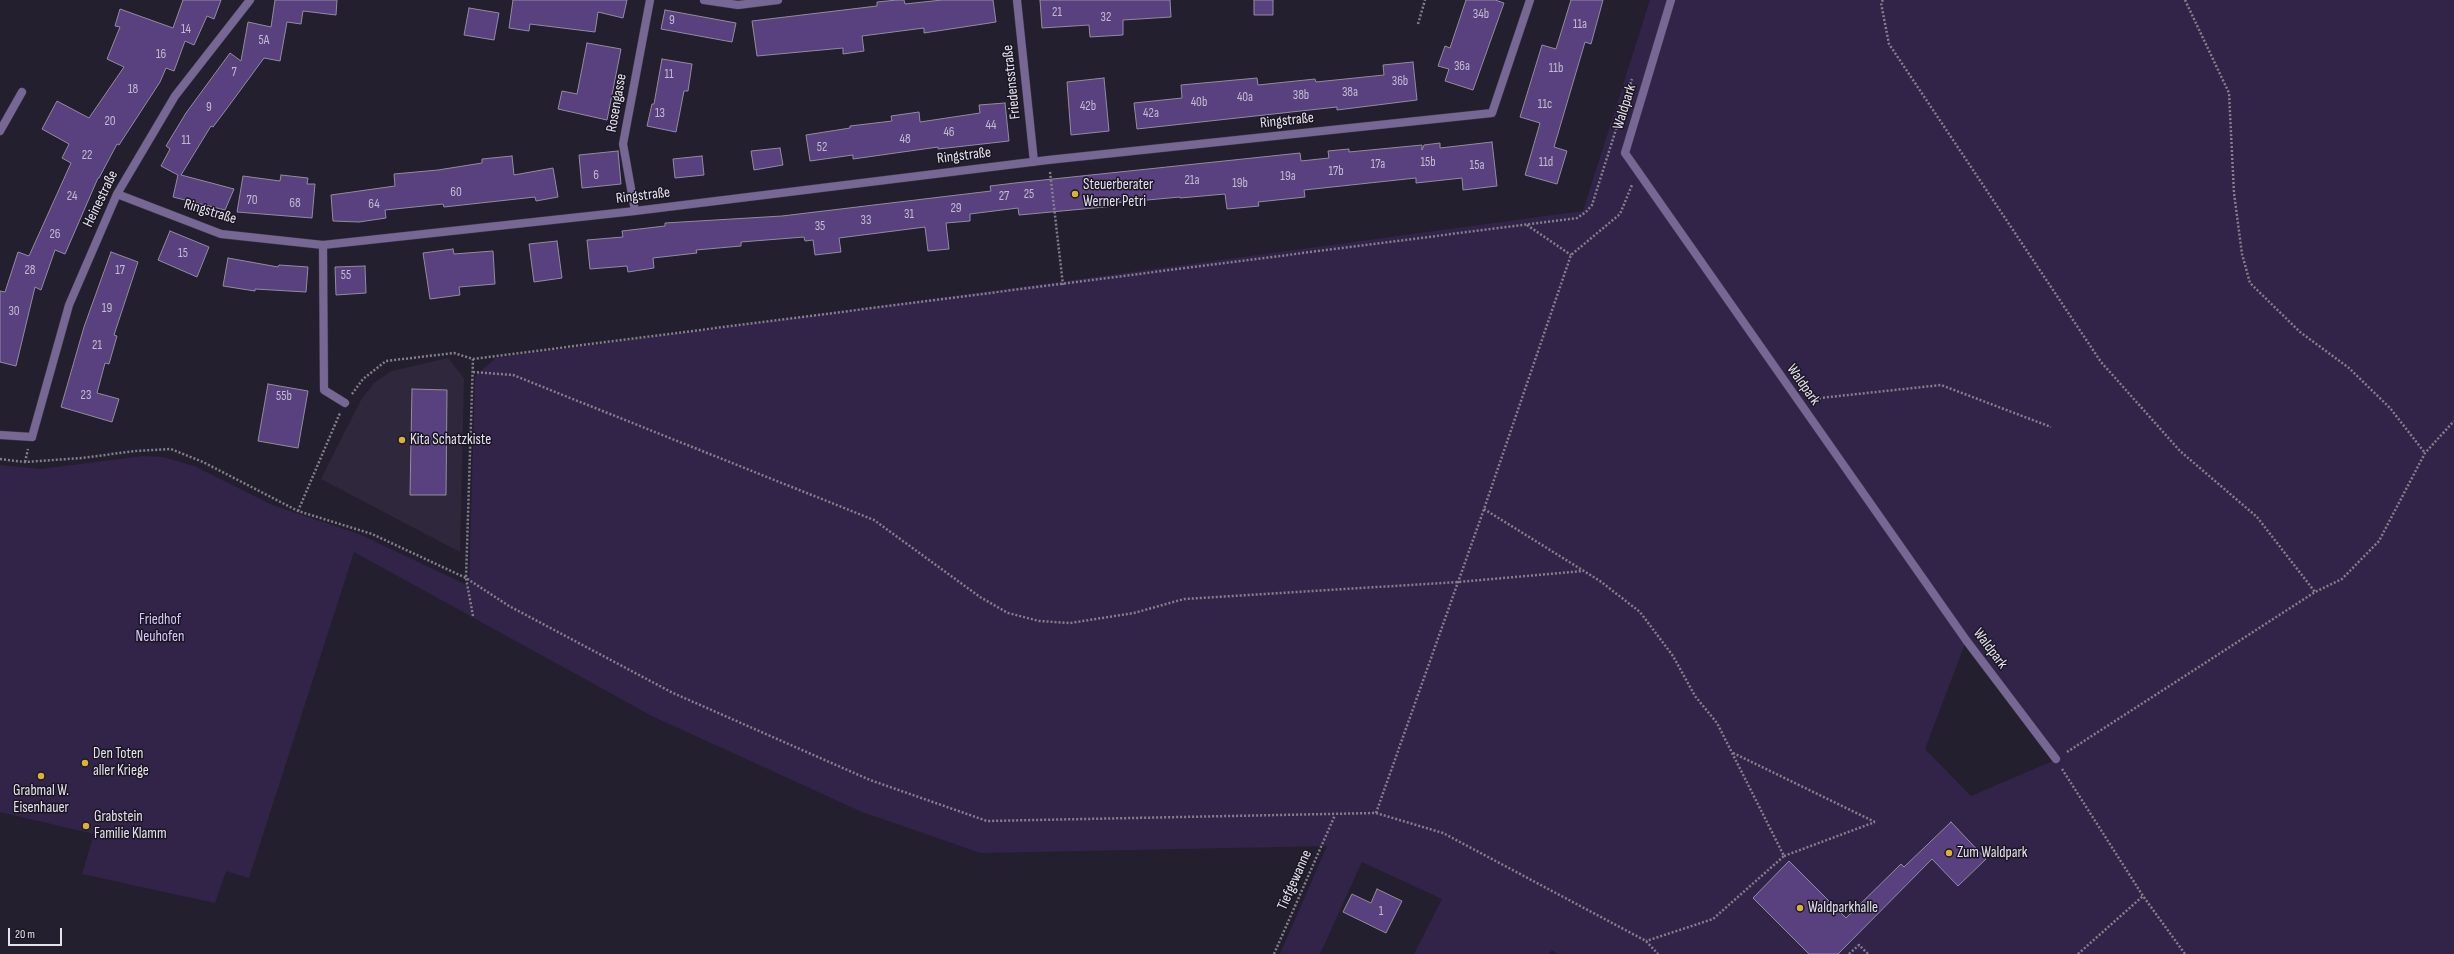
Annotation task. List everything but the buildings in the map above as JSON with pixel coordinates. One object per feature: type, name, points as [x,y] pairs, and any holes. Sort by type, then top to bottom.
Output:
[{"type":"street","name":"Heinestraße","points":[[0,435],[32,437],[69,305],[117,194],[175,96],[250,0]]},
{"type":"street","name":"Rosengasse","points":[[635,211],[624,144],[650,0]]},
{"type":"street","points":[[704,0],[738,5],[778,0]]},
{"type":"street","name":"Friedensstraße","points":[[1017,0],[1034,162]]},
{"type":"street","name":"Ringstraße","points":[[117,194],[221,234],[322,245],[635,211],[1048,160],[1492,113],[1530,0]]},
{"type":"street","name":"Waldpark","points":[[1672,0],[1625,153],[1966,640],[2056,759]]},
{"type":"street","points":[[0,130],[22,92]]},
{"type":"street","points":[[322,245],[324,390],[344,404]]},
{"type":"path","points":[[1418,24],[1426,0]]},
{"type":"path","points":[[1883,0],[1881,3],[1889,44],[2101,362],[2180,451],[2257,517],[2316,592]]},
{"type":"path","points":[[2185,0],[2229,93],[2234,193],[2242,254],[2250,283],[2300,332],[2349,368],[2390,408],[2425,452]]},
{"type":"path","points":[[298,511],[344,404],[363,379],[386,362],[454,353],[473,359],[1063,285],[1577,218],[1586,212],[1592,205],[1633,76]]},
{"type":"path","points":[[1048,160],[1063,285]]},
{"type":"path","points":[[1376,813],[1484,509],[1571,255],[1620,214],[1638,170]]},
{"type":"path","points":[[1526,224],[1571,255]]},
{"type":"path","points":[[473,359],[466,578],[473,616]]},
{"type":"path","points":[[472,372],[513,375],[874,520],[980,597],[1008,613],[1039,621],[1070,623],[1134,613],[1184,599],[1458,582],[1583,571]]},
{"type":"path","points":[[1797,400],[1941,385],[2051,427]]},
{"type":"path","points":[[2185,954],[2144,896],[2056,759],[2316,592],[2342,579],[2379,541],[2425,452],[2454,421]]},
{"type":"path","points":[[0,459],[25,462],[82,458],[135,451],[171,449],[203,462],[298,511],[372,534],[466,578],[509,606],[673,693],[870,780],[987,821],[1376,813],[1443,833],[1646,941],[1658,954]]},
{"type":"path","points":[[1484,509],[1583,571],[1640,612],[1673,656],[1695,696],[1717,723],[1733,752],[1784,856]]},
{"type":"path","points":[[1646,941],[1713,919],[1784,856],[1875,822],[1733,752]]},
{"type":"path","name":"Tiefgewanne","points":[[1274,954],[1335,815]]},
{"type":"path","points":[[2078,954],[2144,896]]},
{"type":"path","points":[[1849,954],[1859,944],[1868,954]]},
{"type":"shaded area","name":"Kita Schatzkiste","points":[[448,358],[464,378],[460,552],[321,479],[361,400],[374,383],[392,371]]},
{"type":"green space","name":"Friedhof Neuhofen","points":[[1650,0],[2454,0],[2454,954],[1557,954],[1552,950],[1549,954],[1414,954],[1442,899],[1362,862],[1320,954],[1280,954],[1327,846],[981,853],[862,812],[652,716],[354,552],[249,878],[226,871],[215,903],[82,874],[94,834],[0,812],[0,465],[41,469],[143,456],[163,457],[194,466],[272,505],[359,534],[469,586],[475,376],[496,358],[1583,211]],"holes":[[[1966,641],[2055,760],[1971,796],[1925,749]]]},
{"type":"place","name":"Steuerberater Werner Petri","points":[[1075,194]]},
{"type":"place","name":"Kita Schatzkiste","points":[[402,440]]},
{"type":"place","name":"Den Toten aller Kriege","points":[[85,763]]},
{"type":"place","name":"Grabmal W. Eisenhauer","points":[[41,776]]},
{"type":"place","name":"Grabstein Familie Klamm","points":[[86,826]]},
{"type":"place","name":"Zum Waldpark","points":[[1949,853]]},
{"type":"place","name":"Waldparkhalle","points":[[1800,908]]}]
